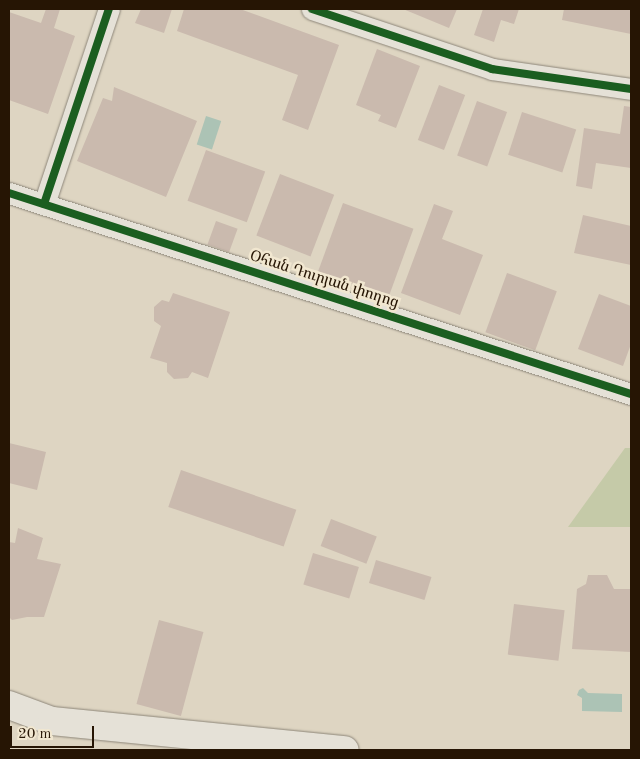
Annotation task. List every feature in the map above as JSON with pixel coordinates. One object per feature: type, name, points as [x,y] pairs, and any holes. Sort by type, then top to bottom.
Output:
[{"type":"main road","points":[[9,705],[52,721],[345,750]]},
{"type":"street","points":[[44,204],[109,9]]},
{"type":"street","points":[[312,9],[492,69],[631,89]]},
{"type":"street","name":"Օհան Դուրյան փողոց","points":[[9,193],[631,394]]},
{"type":"shaded area","points":[[206,116],[221,121],[212,149],[197,145]]},
{"type":"shaded area","points":[[625,448],[631,448],[631,527],[568,527]]},
{"type":"shaded area","points":[[583,688],[588,693],[622,694],[622,712],[582,711],[582,698],[577,695],[579,690]]},
{"type":"building","points":[[46,9],[60,9],[54,28],[75,36],[48,114],[9,100],[9,12],[41,23]]},
{"type":"building","points":[[141,9],[172,9],[164,33],[135,23]]},
{"type":"building","points":[[184,9],[240,9],[339,45],[308,130],[282,120],[298,75],[177,31]]},
{"type":"building","points":[[403,9],[457,9],[449,28]]},
{"type":"building","points":[[483,9],[519,9],[514,24],[501,20],[494,42],[474,35]]},
{"type":"building","points":[[564,9],[631,9],[631,34],[562,20]]},
{"type":"building","points":[[377,49],[420,66],[396,128],[378,121],[381,115],[356,105]]},
{"type":"building","points":[[439,85],[465,95],[444,150],[418,140]]},
{"type":"building","points":[[114,87],[197,121],[166,197],[77,161],[103,98],[112,101]]},
{"type":"building","points":[[477,101],[507,112],[487,166],[457,156]]},
{"type":"building","points":[[624,106],[631,107],[631,168],[596,163],[592,189],[576,186],[584,128],[620,134]]},
{"type":"building","points":[[522,112],[576,130],[562,172],[508,155]]},
{"type":"building","points":[[206,150],[265,172],[247,222],[188,201]]},
{"type":"building","points":[[280,174],[334,195],[310,256],[256,236]]},
{"type":"building","points":[[343,203],[413,229],[389,297],[318,272]]},
{"type":"building","points":[[434,204],[453,211],[442,239],[483,255],[460,315],[401,293]]},
{"type":"building","points":[[583,215],[631,226],[631,265],[574,253]]},
{"type":"building","points":[[216,221],[238,229],[229,252],[207,244]]},
{"type":"building","points":[[507,273],[557,291],[535,350],[485,332]]},
{"type":"building","points":[[173,293],[230,312],[208,378],[192,372],[188,378],[174,379],[167,372],[167,363],[150,358],[161,326],[154,321],[154,307],[162,300],[169,302]]},
{"type":"building","points":[[599,294],[631,306],[631,344],[623,366],[578,349]]},
{"type":"building","points":[[9,443],[46,452],[37,490],[9,483]]},
{"type":"building","points":[[181,470],[296,510],[284,547],[168,507]]},
{"type":"building","points":[[331,519],[377,537],[366,564],[321,546]]},
{"type":"building","points":[[18,528],[43,538],[37,559],[61,564],[44,617],[27,617],[12,620],[9,617],[9,542],[15,543]]},
{"type":"building","points":[[313,553],[359,567],[349,599],[303,585]]},
{"type":"building","points":[[376,560],[431,577],[424,600],[369,583]]},
{"type":"building","points":[[588,575],[607,575],[614,589],[631,589],[631,652],[572,649],[577,589],[586,584]]},
{"type":"building","points":[[514,604],[565,610],[558,661],[508,655]]},
{"type":"building","points":[[159,620],[203,632],[181,716],[136,704]]},
{"type":"cycle path","points":[[44,204],[109,9]]},
{"type":"cycle path","points":[[312,9],[492,69],[631,89]]},
{"type":"cycle path","points":[[9,193],[631,394]]}]
